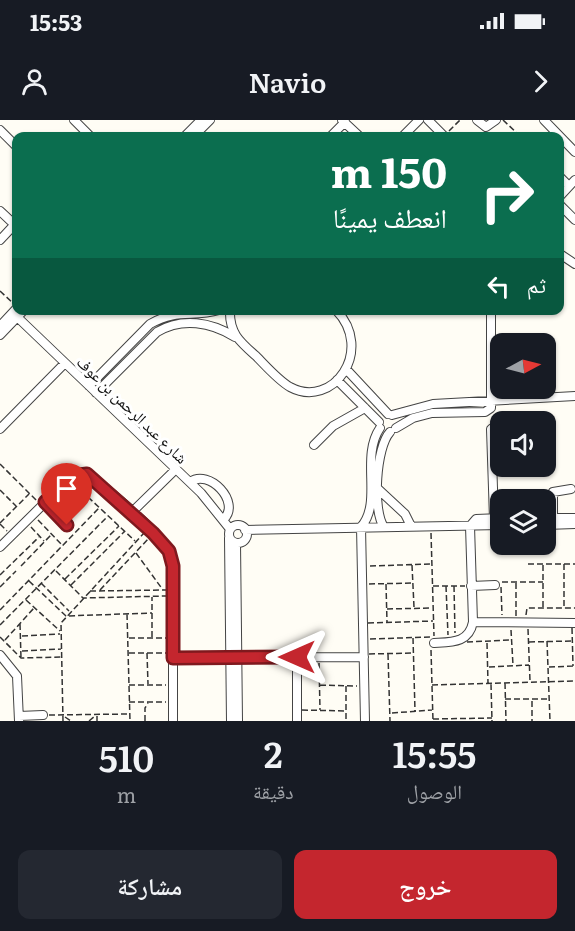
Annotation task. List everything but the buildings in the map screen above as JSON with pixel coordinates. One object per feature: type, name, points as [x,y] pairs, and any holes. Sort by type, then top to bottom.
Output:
[{"type":"street","points":[[74,120],[86,132]]},
{"type":"street","points":[[81,120],[93,132]]},
{"type":"street","points":[[189,132],[201,120]]},
{"type":"street","points":[[198,132],[210,120]]},
{"type":"street","points":[[407,132],[419,120]]},
{"type":"street","points":[[428,120],[440,132]]},
{"type":"street","points":[[477,120],[486,127],[496,120]]},
{"type":"street","points":[[544,120],[556,132]]},
{"type":"street","points":[[344,121],[354,132]]},
{"type":"street","points":[[0,130],[12,142]]},
{"type":"street","points":[[564,141],[575,152]]},
{"type":"street","points":[[564,210],[575,220]]},
{"type":"street","points":[[0,211],[12,221]]},
{"type":"street","points":[[0,240],[12,228]]},
{"type":"street","points":[[0,326],[12,315]]},
{"type":"street","points":[[0,335],[13,315]]},
{"type":"street","name":"شارع عبد الرحمن بن عوف","points":[[20,315],[65,363],[190,482],[224,519],[230,529]]},
{"type":"street","points":[[89,386],[150,324],[168,315]]},
{"type":"street","points":[[231,315],[235,336]]},
{"type":"street","points":[[96,393],[156,332],[177,323],[199,323],[235,336],[289,386],[314,390],[338,380],[346,369],[353,349],[353,339],[341,315]]},
{"type":"street","points":[[491,315],[492,333]]},
{"type":"street","points":[[0,429],[65,363]]},
{"type":"street","points":[[346,369],[398,422],[380,448],[378,514],[384,527]]},
{"type":"street","points":[[338,380],[380,425],[393,430]]},
{"type":"street","points":[[556,397],[575,396]]},
{"type":"street","points":[[365,721],[362,527],[370,508],[372,445],[380,425],[390,415],[425,406],[493,399],[491,408],[485,412],[432,413],[413,418],[393,430]]},
{"type":"street","points":[[314,444],[333,426],[365,408]]},
{"type":"street","points":[[131,513],[176,469]]},
{"type":"street","points":[[0,547],[72,476],[82,473],[91,476],[151,530],[165,545],[172,559],[173,721]]},
{"type":"street","points":[[190,482],[204,477],[230,502],[230,510],[224,519]]},
{"type":"street","points":[[378,489],[405,514],[411,526]]},
{"type":"street","points":[[556,492],[571,489]]},
{"type":"street","points":[[60,517],[81,495]]},
{"type":"street","points":[[44,504],[67,525]]},
{"type":"street","points":[[433,639],[455,641],[468,635],[473,622],[470,526],[476,519],[490,518]]},
{"type":"street","points":[[556,518],[575,518]]},
{"type":"street","points":[[556,525],[575,524]]},
{"type":"street","points":[[238,721],[234,658],[233,540],[230,529],[239,525],[245,530],[490,525]]},
{"type":"street","points":[[233,540],[244,540],[245,530]]},
{"type":"street","points":[[471,586],[495,585]]},
{"type":"street","points":[[473,622],[573,623]]},
{"type":"street","points":[[0,655],[9,665],[19,683],[19,718],[43,715]]},
{"type":"street","points":[[173,655],[234,658],[364,656]]},
{"type":"street","points":[[297,657],[297,721]]},
{"type":"street","points":[[231,721],[234,658]]},
{"type":"path","points":[[448,132],[460,120]]},
{"type":"path","points":[[503,120],[516,132]]},
{"type":"path","points":[[0,291],[12,306]]},
{"type":"path","points":[[0,464],[29,493],[44,504]]},
{"type":"path","points":[[0,490],[16,507]]},
{"type":"path","points":[[11,536],[0,524],[29,493]]},
{"type":"path","points":[[81,495],[83,493],[136,542]]},
{"type":"path","points":[[1,607],[99,508]]},
{"type":"path","points":[[33,514],[62,545]]},
{"type":"path","points":[[0,625],[108,516]]},
{"type":"path","points":[[26,522],[44,542]]},
{"type":"path","points":[[64,580],[118,526]]},
{"type":"path","points":[[431,526],[434,621],[433,720],[492,719],[487,641]]},
{"type":"path","points":[[63,721],[61,623],[136,542],[151,530]]},
{"type":"path","points":[[99,591],[135,552],[151,530]]},
{"type":"path","points":[[71,586],[124,531]]},
{"type":"path","points":[[21,566],[52,534]]},
{"type":"path","points":[[0,575],[39,537]]},
{"type":"path","points":[[135,552],[164,590]]},
{"type":"path","points":[[362,567],[432,564]]},
{"type":"path","points":[[528,564],[575,564]]},
{"type":"path","points":[[543,564],[543,608]]},
{"type":"path","points":[[564,564],[564,608]]},
{"type":"path","points":[[412,565],[414,608]]},
{"type":"path","points":[[54,570],[83,598],[152,596],[173,593]]},
{"type":"path","points":[[0,587],[16,571]]},
{"type":"path","points":[[28,580],[66,616],[152,613]]},
{"type":"path","points":[[510,624],[516,582]]},
{"type":"path","points":[[513,665],[510,624],[501,583],[543,582]]},
{"type":"path","points":[[41,583],[70,611]]},
{"type":"path","points":[[362,584],[413,583]]},
{"type":"path","points":[[386,584],[387,622]]},
{"type":"path","points":[[432,586],[471,586]]},
{"type":"path","points":[[447,586],[455,641]]},
{"type":"path","points":[[454,586],[455,641]]},
{"type":"path","points":[[90,591],[164,590],[173,593]]},
{"type":"path","points":[[152,596],[152,638]]},
{"type":"path","points":[[26,599],[61,633]]},
{"type":"path","points":[[4,641],[35,607]]},
{"type":"path","points":[[387,609],[433,608]]},
{"type":"path","points":[[530,682],[526,608],[575,608]]},
{"type":"path","points":[[127,614],[130,721]]},
{"type":"path","points":[[363,623],[434,621]]},
{"type":"path","points":[[9,665],[20,657],[22,651],[20,623]]},
{"type":"path","points":[[548,667],[574,666],[573,623]]},
{"type":"path","points":[[22,636],[61,633]]},
{"type":"path","points":[[0,637],[20,657],[62,657]]},
{"type":"path","points":[[128,638],[173,638]]},
{"type":"path","points":[[413,638],[415,711]]},
{"type":"path","points":[[363,640],[433,639]]},
{"type":"path","points":[[455,641],[511,640]]},
{"type":"path","points":[[529,642],[572,640]]},
{"type":"path","points":[[547,641],[550,721]]},
{"type":"path","points":[[22,651],[62,649]]},
{"type":"path","points":[[128,653],[173,655]]},
{"type":"path","points":[[147,653],[148,685]]},
{"type":"path","points":[[364,656],[413,653]]},
{"type":"path","points":[[388,654],[390,721]]},
{"type":"path","points":[[319,657],[320,710]]},
{"type":"path","points":[[488,667],[530,664]]},
{"type":"path","points":[[432,685],[575,681]]},
{"type":"path","points":[[505,683],[506,721]]},
{"type":"path","points":[[129,685],[173,685]]},
{"type":"path","points":[[320,685],[364,686]]},
{"type":"path","points":[[346,685],[346,721]]},
{"type":"path","points":[[505,699],[549,699]]},
{"type":"path","points":[[532,699],[532,721]]},
{"type":"path","points":[[129,702],[173,701]]},
{"type":"path","points":[[145,721],[145,708],[148,702]]},
{"type":"path","points":[[297,710],[346,711]]},
{"type":"path","points":[[390,713],[433,710]]},
{"type":"path","points":[[43,715],[129,714]]},
{"type":"path","points":[[62,715],[71,721]]},
{"type":"path","points":[[89,721],[97,715]]},
{"type":"path","points":[[97,715],[97,721]]},
{"type":"route","points":[[67,525],[45,502],[72,476],[87,474],[165,545],[173,566],[173,658],[297,657]]}]
